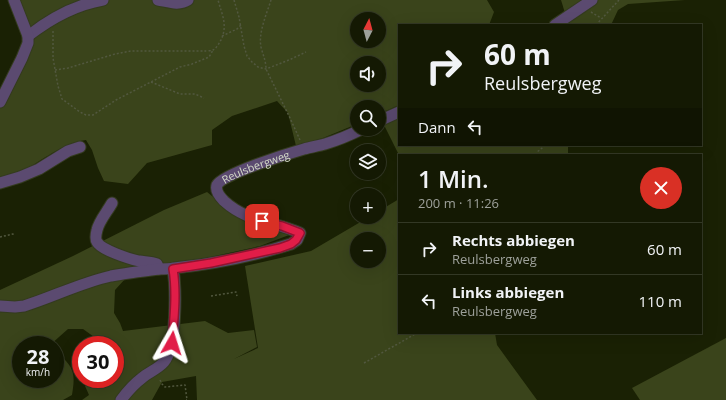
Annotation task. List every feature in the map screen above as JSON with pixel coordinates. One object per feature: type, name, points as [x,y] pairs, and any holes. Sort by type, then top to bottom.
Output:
[{"type":"street","points":[[0,102],[27,47],[28,36],[14,0]]},
{"type":"street","points":[[28,36],[68,10],[103,0]]},
{"type":"street","points":[[158,0],[180,4],[188,0]]},
{"type":"street","points":[[556,24],[592,0]]},
{"type":"street","points":[[386,118],[398,112]]},
{"type":"street","name":"Reulsbergweg","points":[[0,306],[24,306],[86,283],[110,277],[211,263],[250,255],[291,244],[296,240],[300,233],[243,214],[230,206],[219,195],[218,185],[222,180],[244,169],[350,134]]},
{"type":"street","points":[[0,183],[39,169],[68,151],[80,147]]},
{"type":"street","name":"Reulsbergweg","points":[[112,203],[98,226],[96,242],[100,246],[121,255],[140,261],[157,264],[160,269]]},
{"type":"street","points":[[121,400],[135,383],[160,366],[167,358],[172,343],[174,313],[173,269]]},
{"type":"path","points":[[53,19],[53,58],[62,99],[80,112],[86,115],[93,115],[116,100],[180,66],[192,64],[209,57],[218,45],[225,27],[218,0]]},
{"type":"path","points":[[234,0],[247,56],[258,67],[266,69],[306,52]]},
{"type":"path","points":[[271,0],[260,38],[261,47],[266,61],[266,69],[298,133],[303,150]]},
{"type":"path","points":[[597,24],[619,0],[621,0]]},
{"type":"path","points":[[222,36],[238,29],[241,25]]},
{"type":"path","points":[[55,70],[68,68],[115,54],[131,51],[189,52],[213,50]]},
{"type":"path","points":[[151,82],[180,94],[195,94],[204,98]]},
{"type":"path","points":[[536,154],[545,146]]},
{"type":"path","points":[[0,237],[12,234],[13,236]]},
{"type":"path","points":[[211,296],[236,292],[237,296]]},
{"type":"path","points":[[364,363],[415,334]]},
{"type":"path","points":[[160,380],[165,386],[185,385],[186,400]]},
{"type":"green space","points":[[14,0],[487,0],[494,12],[489,24],[398,24],[398,105],[386,111],[386,100],[350,100],[350,127],[323,138],[296,146],[288,113],[277,101],[232,116],[212,130],[212,145],[147,163],[128,184],[104,181],[92,150],[86,140],[60,149],[19,173],[0,179],[0,107],[28,47]]},
{"type":"green space","points":[[561,0],[587,0],[565,13]]},
{"type":"green space","points":[[595,0],[685,0],[628,4],[618,10],[611,24],[563,24]]},
{"type":"green space","points":[[398,118],[398,146],[568,146],[568,154],[398,154],[386,129],[386,124]]},
{"type":"green space","points":[[207,192],[242,220],[289,235],[260,246],[197,260],[136,267],[115,290],[114,313],[123,331],[205,321],[228,333],[254,330],[257,347],[234,359],[258,348],[245,266],[311,251],[357,224],[386,224],[386,207],[398,200],[398,334],[495,334],[497,345],[537,400],[197,400],[196,376],[162,382],[152,400],[82,400],[89,395],[86,388],[124,388],[124,336],[93,336],[83,329],[68,329],[60,336],[12,336],[12,388],[64,388],[64,359],[72,371],[72,395],[63,400],[0,400],[0,290],[73,256],[164,210]]},
{"type":"green space","points":[[726,338],[726,400],[640,400],[632,388]]},
{"type":"route","points":[[172,343],[175,307],[173,269],[211,263],[280,248],[291,244],[296,240],[300,233],[282,226],[262,221]]}]
